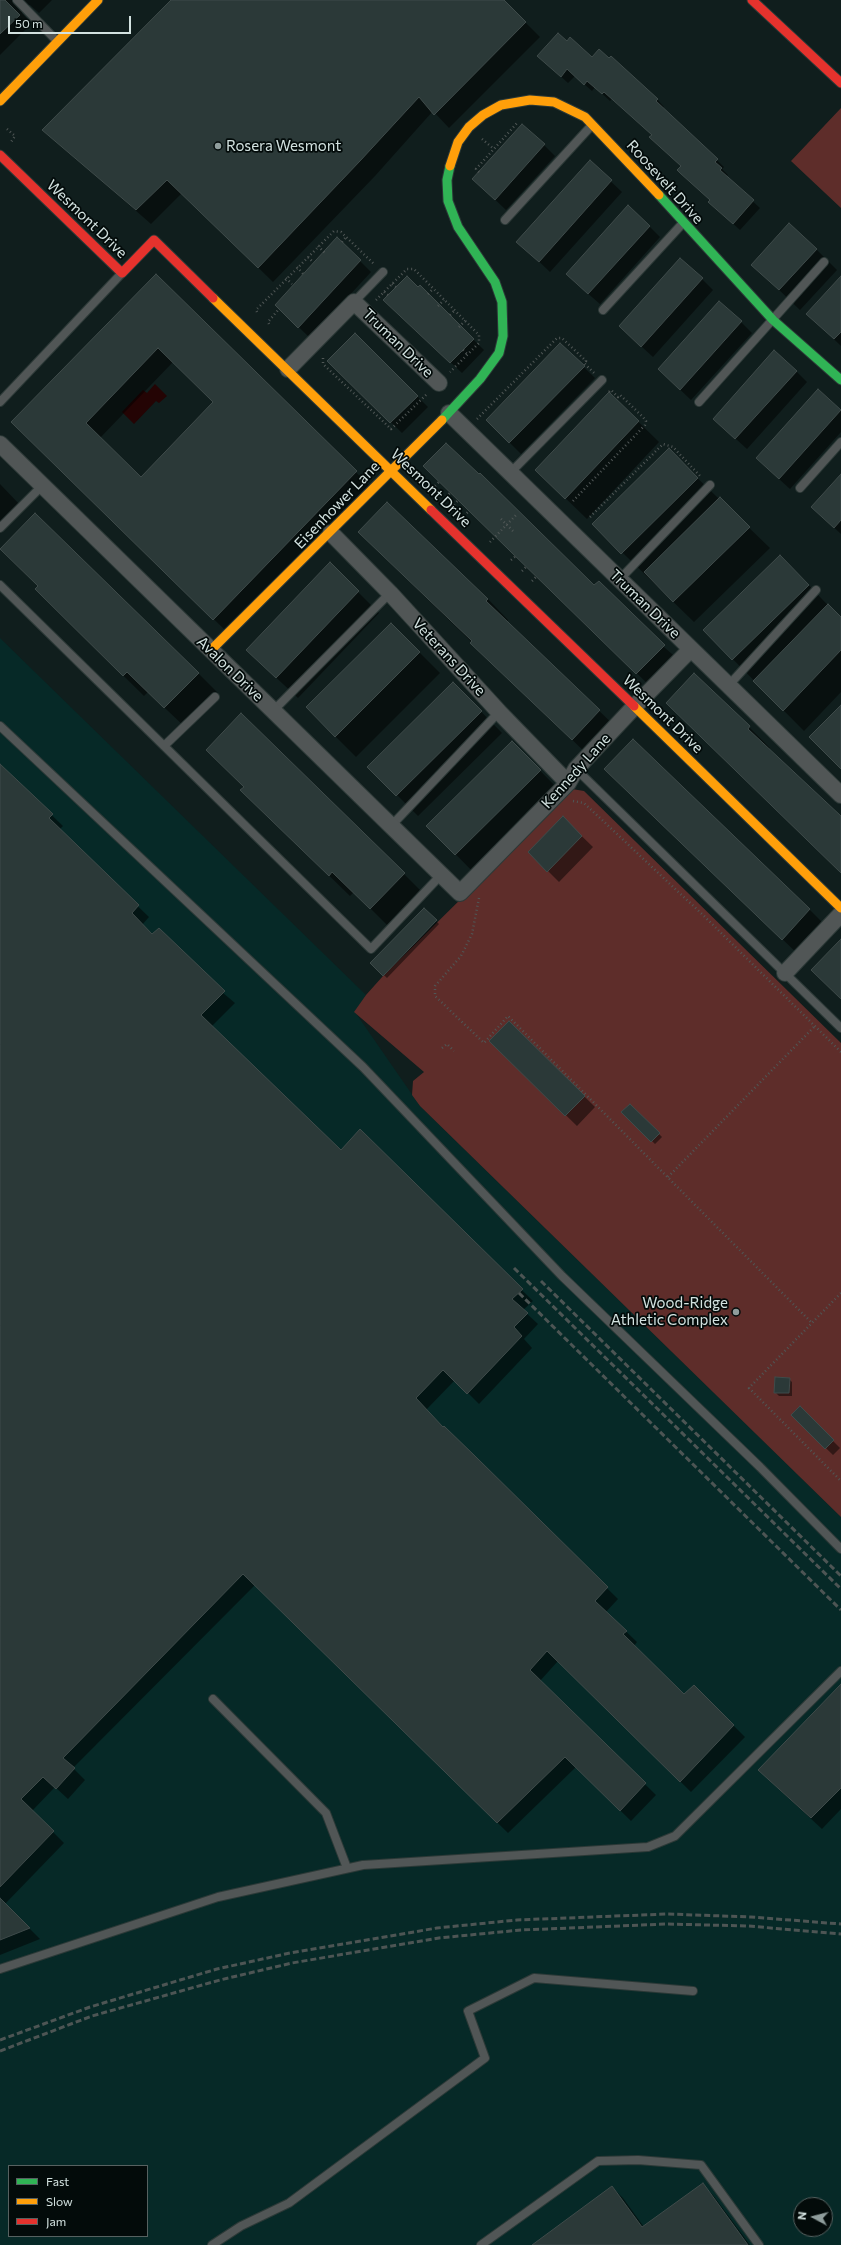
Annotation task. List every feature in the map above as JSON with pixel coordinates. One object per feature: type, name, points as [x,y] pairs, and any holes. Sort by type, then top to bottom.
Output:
[{"type":"street","points":[[0,101],[98,0]]},
{"type":"street","points":[[752,0],[841,82]]},
{"type":"street","name":"Roosevelt Drive","points":[[451,159],[458,142],[469,127],[483,115],[501,105],[530,100],[554,102],[576,111],[593,124],[773,320],[841,380]]},
{"type":"street","name":"Wesmont Drive","points":[[0,155],[122,273],[154,240],[233,319],[288,368],[841,908]]},
{"type":"street","name":"Eisenhower Lane","points":[[211,650],[331,532],[391,469],[449,413],[480,379],[499,353],[503,336],[504,320],[502,302],[494,282],[458,227],[448,201],[447,180],[451,159]]},
{"type":"street","name":"Truman Drive","points":[[288,368],[354,302],[439,383]]},
{"type":"street","name":"Truman Drive","points":[[449,413],[512,472],[691,649],[840,791]]},
{"type":"street","name":"Avalon Drive","points":[[0,444],[460,893]]},
{"type":"street","name":"Veterans Drive","points":[[331,532],[390,593],[499,712],[572,776]]},
{"type":"street","name":"Kennedy Lane","points":[[460,893],[572,776],[634,706],[691,649]]},
{"type":"street","points":[[785,973],[841,914]]},
{"type":"lane","points":[[17,0],[58,41]]},
{"type":"lane","points":[[505,220],[593,124]]},
{"type":"lane","points":[[603,310],[683,223]]},
{"type":"lane","points":[[699,402],[824,262]]},
{"type":"lane","points":[[354,302],[383,272]]},
{"type":"lane","points":[[0,402],[122,273]]},
{"type":"lane","points":[[512,472],[601,381]]},
{"type":"lane","points":[[800,488],[841,442]]},
{"type":"lane","points":[[0,528],[42,486]]},
{"type":"lane","points":[[620,579],[710,486]]},
{"type":"lane","points":[[0,585],[371,949],[441,875]]},
{"type":"lane","points":[[729,685],[816,590]]},
{"type":"lane","points":[[273,711],[390,593]]},
{"type":"lane","points":[[164,746],[216,697]]},
{"type":"lane","points":[[391,826],[499,712]]},
{"type":"lane","points":[[0,726],[363,1067],[562,1276],[760,1466],[841,1549]]},
{"type":"lane","points":[[572,776],[785,973],[841,1028]]},
{"type":"lane","points":[[0,1969],[218,1897],[347,1868],[363,1865],[648,1847],[674,1836],[841,1671]]},
{"type":"lane","points":[[213,1699],[326,1813],[347,1868]]},
{"type":"lane","points":[[212,2245],[241,2226],[289,2203],[485,2058],[468,2011],[534,1978],[693,1991]]},
{"type":"lane","points":[[481,2245],[598,2162],[638,2160],[701,2165],[759,2245]]},
{"type":"path","points":[[479,172],[476,169],[520,120]]},
{"type":"path","points":[[7,129],[15,136],[9,144]]},
{"type":"path","points":[[511,129],[515,132]]},
{"type":"path","points":[[480,137],[494,149]]},
{"type":"path","points":[[500,142],[504,145]]},
{"type":"path","points":[[487,156],[491,159]]},
{"type":"path","points":[[260,314],[256,310],[334,231],[341,232],[383,272]]},
{"type":"path","points":[[342,242],[346,237]]},
{"type":"path","points":[[318,246],[325,253]]},
{"type":"path","points":[[308,257],[313,262]]},
{"type":"path","points":[[297,267],[304,275]]},
{"type":"path","points":[[326,355],[323,359],[323,364],[391,429],[479,343],[480,338],[478,332],[411,268],[407,269],[371,305]]},
{"type":"path","points":[[286,278],[292,284]]},
{"type":"path","points":[[392,284],[396,287]]},
{"type":"path","points":[[428,294],[433,289]]},
{"type":"path","points":[[384,292],[388,295]]},
{"type":"path","points":[[438,306],[444,300]]},
{"type":"path","points":[[268,322],[279,309]]},
{"type":"path","points":[[450,315],[455,310]]},
{"type":"path","points":[[264,318],[272,326]]},
{"type":"path","points":[[459,327],[466,320]]},
{"type":"path","points":[[475,421],[557,338],[562,338],[609,392],[611,390],[618,397],[620,395],[646,421],[646,425],[573,500]]},
{"type":"path","points":[[463,350],[468,355]]},
{"type":"path","points":[[590,517],[663,444],[673,447],[694,468],[692,470],[710,486]]},
{"type":"path","points":[[433,488],[439,482]]},
{"type":"path","points":[[444,499],[450,493]]},
{"type":"path","points":[[452,506],[458,500]]},
{"type":"path","points":[[463,517],[469,511]]},
{"type":"path","points":[[490,543],[517,514]]},
{"type":"path","points":[[501,519],[513,532]]},
{"type":"path","points":[[509,562],[516,556]]},
{"type":"path","points":[[520,573],[527,566]]},
{"type":"path","points":[[531,583],[537,576]]},
{"type":"path","points":[[570,802],[584,803],[704,916],[841,1052]]},
{"type":"path","points":[[479,896],[472,934],[462,956],[436,986],[435,996],[484,1043],[508,1016],[812,1323]]},
{"type":"path","points":[[668,1177],[815,1026]]},
{"type":"path","points":[[442,1048],[446,1044],[454,1051]]},
{"type":"path","points":[[841,1293],[749,1388],[841,1481]]},
{"type":"shaded area","points":[[841,108],[841,208],[791,161]]},
{"type":"shaded area","points":[[155,384],[167,396],[159,403],[156,401],[134,424],[122,412],[143,390],[147,393]]},
{"type":"shaded area","points":[[0,638],[366,995],[355,1012],[420,1106],[841,1517],[841,2245],[0,2245]]},
{"type":"shaded area","name":"Wood-Ridge Athletic Complex","points":[[572,789],[584,791],[841,1043],[841,1517],[420,1106],[412,1095],[413,1081],[424,1072],[354,1012],[366,995],[383,976]]},
{"type":"building","points":[[0,0],[5,0],[20,15],[0,34]]},
{"type":"building","name":"Rosera Wesmont","points":[[171,0],[504,0],[526,22],[434,115],[419,97],[258,268],[167,180],[136,210],[42,130]]},
{"type":"building","points":[[558,33],[567,41],[570,37],[592,57],[599,49],[609,58],[611,56],[658,99],[656,101],[718,159],[715,162],[722,168],[720,170],[754,200],[733,224],[708,202],[710,200],[677,170],[681,166],[649,137],[652,135],[604,92],[602,94],[587,81],[584,85],[567,69],[561,77],[537,56]]},
{"type":"building","points":[[522,124],[545,144],[495,200],[472,179]]},
{"type":"building","points":[[590,160],[612,180],[539,262],[516,242]]},
{"type":"building","points":[[628,205],[650,226],[588,294],[566,274]]},
{"type":"building","points":[[789,223],[817,249],[779,290],[751,265]]},
{"type":"building","points":[[337,237],[361,260],[298,328],[275,305]]},
{"type":"building","points":[[680,258],[703,278],[641,347],[619,326]]},
{"type":"building","points":[[156,274],[357,471],[213,620],[11,422]],"holes":[[[158,348],[213,402],[141,477],[86,423]]]},
{"type":"building","points":[[407,276],[418,287],[420,285],[474,339],[450,363],[383,300]]},
{"type":"building","points":[[841,276],[841,332],[834,339],[806,314]]},
{"type":"building","points":[[719,301],[742,321],[680,390],[658,369]]},
{"type":"building","points":[[355,333],[418,396],[390,423],[327,361]]},
{"type":"building","points":[[560,343],[585,366],[509,443],[486,420]]},
{"type":"building","points":[[774,350],[797,371],[735,439],[713,419]]},
{"type":"building","points":[[818,389],[841,410],[779,479],[756,458]]},
{"type":"building","points":[[609,392],[639,421],[565,499],[535,470]]},
{"type":"building","points":[[446,443],[479,474],[480,473],[594,585],[599,581],[665,645],[636,674],[423,466]]},
{"type":"building","points":[[669,448],[698,478],[621,554],[592,524]]},
{"type":"building","points":[[841,474],[841,520],[834,528],[811,507]]},
{"type":"building","points":[[720,497],[750,527],[673,602],[644,572]]},
{"type":"building","points":[[387,502],[488,599],[486,601],[600,710],[572,740],[470,643],[472,641],[358,532]]},
{"type":"building","points":[[35,513],[199,673],[164,708],[127,672],[123,676],[35,589],[38,586],[0,549]]},
{"type":"building","points":[[780,555],[809,585],[732,660],[703,630]]},
{"type":"building","points":[[330,562],[359,591],[276,678],[246,650]]},
{"type":"building","points":[[828,604],[841,617],[841,650],[783,711],[753,681]]},
{"type":"building","points":[[391,623],[420,652],[335,737],[306,707]]},
{"type":"building","points":[[694,673],[750,726],[748,729],[841,816],[841,873],[666,703]]},
{"type":"building","points":[[453,682],[482,711],[396,796],[367,767]]},
{"type":"building","points":[[841,705],[841,769],[809,737]]},
{"type":"building","points":[[241,713],[405,873],[370,909],[332,872],[329,876],[240,790],[244,787],[206,750]]},
{"type":"building","points":[[633,739],[810,909],[782,940],[604,769]]},
{"type":"building","points":[[512,741],[541,770],[455,855],[426,826]]},
{"type":"building","points":[[0,764],[53,814],[49,818],[139,905],[132,913],[152,934],[159,928],[225,991],[201,1015],[341,1150],[360,1129],[523,1289],[512,1299],[528,1313],[514,1327],[522,1336],[467,1394],[443,1370],[416,1398],[443,1427],[444,1426],[475,1456],[608,1587],[595,1601],[627,1631],[623,1634],[684,1694],[694,1685],[734,1725],[680,1782],[547,1651],[530,1670],[646,1783],[620,1811],[565,1757],[497,1823],[243,1574],[63,1758],[75,1768],[56,1789],[43,1777],[21,1799],[54,1831],[0,1887]]},
{"type":"building","points":[[563,816],[582,836],[547,872],[528,852]]},
{"type":"building","points":[[424,908],[437,920],[383,976],[370,963]]},
{"type":"building","points":[[841,939],[841,999],[811,970]]},
{"type":"building","points":[[509,1021],[585,1096],[565,1116],[489,1041]]},
{"type":"building","points":[[630,1104],[660,1133],[651,1142],[621,1112]]},
{"type":"building","points":[[775,1377],[790,1378],[789,1393],[774,1393]]},
{"type":"building","points":[[800,1406],[834,1440],[825,1449],[791,1415]]},
{"type":"building","points":[[841,1684],[841,1788],[811,1818],[758,1770]]},
{"type":"building","points":[[0,1898],[30,1928],[0,1940]]},
{"type":"building","points":[[703,2183],[748,2245],[532,2245],[612,2186],[642,2227]]},
{"type":"railway","points":[[514,1268],[841,1589]]},
{"type":"railway","points":[[541,1281],[841,1576]]},
{"type":"railway","points":[[519,1293],[841,1610]]},
{"type":"railway","points":[[0,2040],[90,2007],[217,1969],[290,1953],[437,1928],[517,1920],[667,1914],[751,1917],[841,1924]]},
{"type":"railway","points":[[0,2051],[92,2016],[220,1980],[292,1963],[439,1938],[521,1930],[667,1924],[748,1926],[841,1934]]},
{"type":"traffic: fast","points":[[442,420],[480,379],[499,353],[503,336],[502,302],[495,282],[458,227],[448,201],[447,180],[450,166]]},
{"type":"traffic: fast","points":[[659,195],[773,320],[841,380]]},
{"type":"traffic: slow","points":[[0,101],[98,0]]},
{"type":"traffic: slow","points":[[450,166],[458,142],[469,127],[483,115],[501,105],[530,100],[554,102],[585,117],[659,195]]},
{"type":"traffic: slow","points":[[213,298],[431,510]]},
{"type":"traffic: slow","points":[[211,650],[442,420]]},
{"type":"traffic: slow","points":[[634,706],[841,908]]},
{"type":"traffic: jam","points":[[752,0],[841,83]]},
{"type":"traffic: jam","points":[[0,155],[122,273],[154,240],[213,298]]},
{"type":"traffic: jam","points":[[431,510],[634,706]]},
{"type":"place","name":"Rosera Wesmont","points":[[218,146]]},
{"type":"place","name":"Wood-Ridge Athletic Complex","points":[[736,1312]]}]
